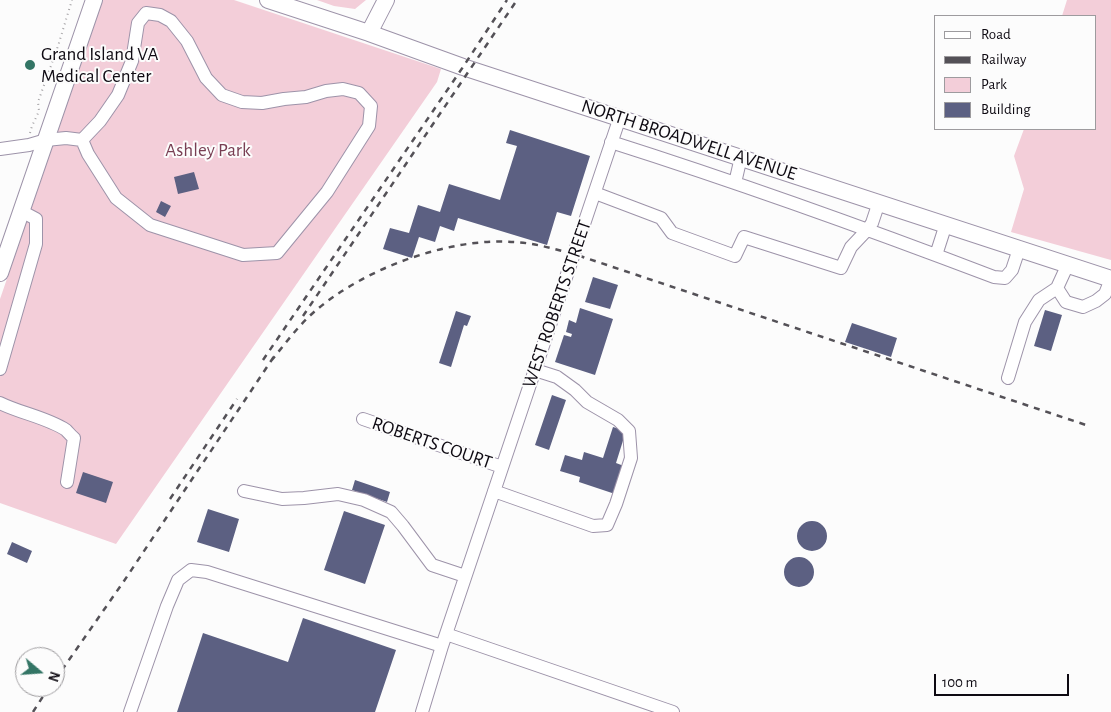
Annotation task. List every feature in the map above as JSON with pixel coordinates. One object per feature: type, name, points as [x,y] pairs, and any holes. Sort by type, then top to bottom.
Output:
[{"type":"main road","points":[[0,273],[94,0]]},
{"type":"main road","name":"NORTH BROADWELL AVENUE","points":[[268,0],[471,69],[1111,279]]},
{"type":"main road","points":[[369,33],[386,0]]},
{"type":"street","points":[[146,13],[160,15],[170,22],[186,42],[206,78],[222,95],[242,102],[262,103],[306,97],[326,90],[343,89],[359,93],[371,106],[369,126],[348,159],[326,192],[276,253],[243,255],[150,225],[116,198],[88,154],[82,140],[100,121],[118,95],[132,60],[138,23],[146,13]]},
{"type":"street","name":"WEST ROBERTS STREET","points":[[422,712],[444,640],[620,117]]},
{"type":"street","points":[[0,149],[29,145],[46,140],[66,138],[82,140]]},
{"type":"street","points":[[612,142],[868,229],[994,277],[1006,278],[1012,270],[1019,248]]},
{"type":"street","points":[[735,183],[741,157]]},
{"type":"street","points":[[594,193],[661,218],[672,233],[735,256],[744,236],[842,268],[851,247],[872,223],[879,202]]},
{"type":"street","points":[[0,369],[36,244],[36,219],[21,211]]},
{"type":"street","points":[[936,255],[946,224]]},
{"type":"street","points":[[1008,378],[1025,322],[1039,300],[1057,288],[1068,264]]},
{"type":"street","points":[[1057,288],[1066,302],[1083,307],[1105,294],[1111,279]]},
{"type":"street","points":[[494,491],[593,526],[607,525],[616,504],[631,458],[629,431],[618,420],[587,402],[575,390],[557,377],[535,370]]},
{"type":"street","points":[[0,403],[65,430],[74,438],[67,482]]},
{"type":"street","name":"ROBERTS COURT","points":[[362,419],[502,467]]},
{"type":"street","points":[[244,491],[282,498],[304,498],[338,494],[364,500],[391,512],[432,565],[466,576]]},
{"type":"street","points":[[130,712],[178,580],[191,570],[207,572],[444,640],[673,712]]},
{"type":"path","points":[[30,133],[39,111],[38,102],[72,0]]},
{"type":"green space","name":"Ashley Park","points":[[103,0],[234,0],[441,69],[437,82],[116,544],[0,503],[0,299]]},
{"type":"green space","points":[[317,0],[366,0],[355,9],[334,6]]},
{"type":"green space","points":[[1067,0],[1111,0],[1111,260],[1011,232],[1024,189],[1014,156],[1024,130],[1096,130],[1096,15],[1062,15]]},
{"type":"building","points":[[510,130],[590,156],[571,216],[557,212],[547,245],[458,218],[454,231],[440,226],[435,242],[419,237],[412,258],[383,249],[390,228],[409,233],[418,205],[440,212],[449,184],[500,200],[517,146],[506,143]]},
{"type":"building","points":[[194,172],[199,189],[178,194],[174,177]]},
{"type":"building","points":[[161,201],[171,206],[165,217],[156,212]]},
{"type":"building","points":[[593,277],[618,285],[610,309],[585,302]]},
{"type":"building","points":[[580,308],[613,319],[595,375],[555,362],[564,335],[571,337],[572,334],[566,332],[569,320],[576,323]]},
{"type":"building","points":[[1045,310],[1062,315],[1051,351],[1034,346]]},
{"type":"building","points":[[456,311],[471,316],[467,326],[464,325],[451,367],[439,363]]},
{"type":"building","points":[[852,323],[897,338],[891,357],[845,342]]},
{"type":"building","points":[[552,395],[566,400],[549,450],[535,445]]},
{"type":"building","points":[[613,427],[626,431],[616,463],[624,466],[615,494],[579,482],[580,477],[560,471],[565,455],[582,460],[584,452],[603,458]]},
{"type":"building","points":[[83,472],[113,482],[106,503],[76,493]]},
{"type":"building","points":[[355,480],[390,492],[387,502],[352,490]]},
{"type":"building","points":[[208,509],[239,519],[229,552],[197,542]]},
{"type":"building","points":[[344,511],[385,525],[365,584],[324,570]]},
{"type":"building","points":[[812,521],[818,522],[826,530],[826,542],[818,550],[812,551],[806,550],[798,542],[797,536],[798,530],[806,522]]},
{"type":"building","points":[[12,542],[32,551],[27,563],[7,554]]},
{"type":"building","points":[[799,557],[805,558],[813,566],[813,578],[805,586],[799,587],[793,586],[785,578],[784,572],[785,566],[793,558]]},
{"type":"building","points":[[303,618],[396,650],[375,712],[177,712],[203,633],[288,662]]},
{"type":"railway","points":[[263,360],[507,0]]},
{"type":"railway","points":[[303,316],[517,0]]},
{"type":"railway","points":[[271,361],[297,329],[314,312],[334,296],[357,282],[408,259],[435,251],[462,245],[514,242],[574,254],[1089,426]]},
{"type":"railway","points":[[65,666],[275,355]]},
{"type":"railway","points":[[170,499],[237,399]]},
{"type":"railway","points":[[33,712],[43,697]]},
{"type":"place","name":"Grand Island VA Medical Center","points":[[30,65]]}]
